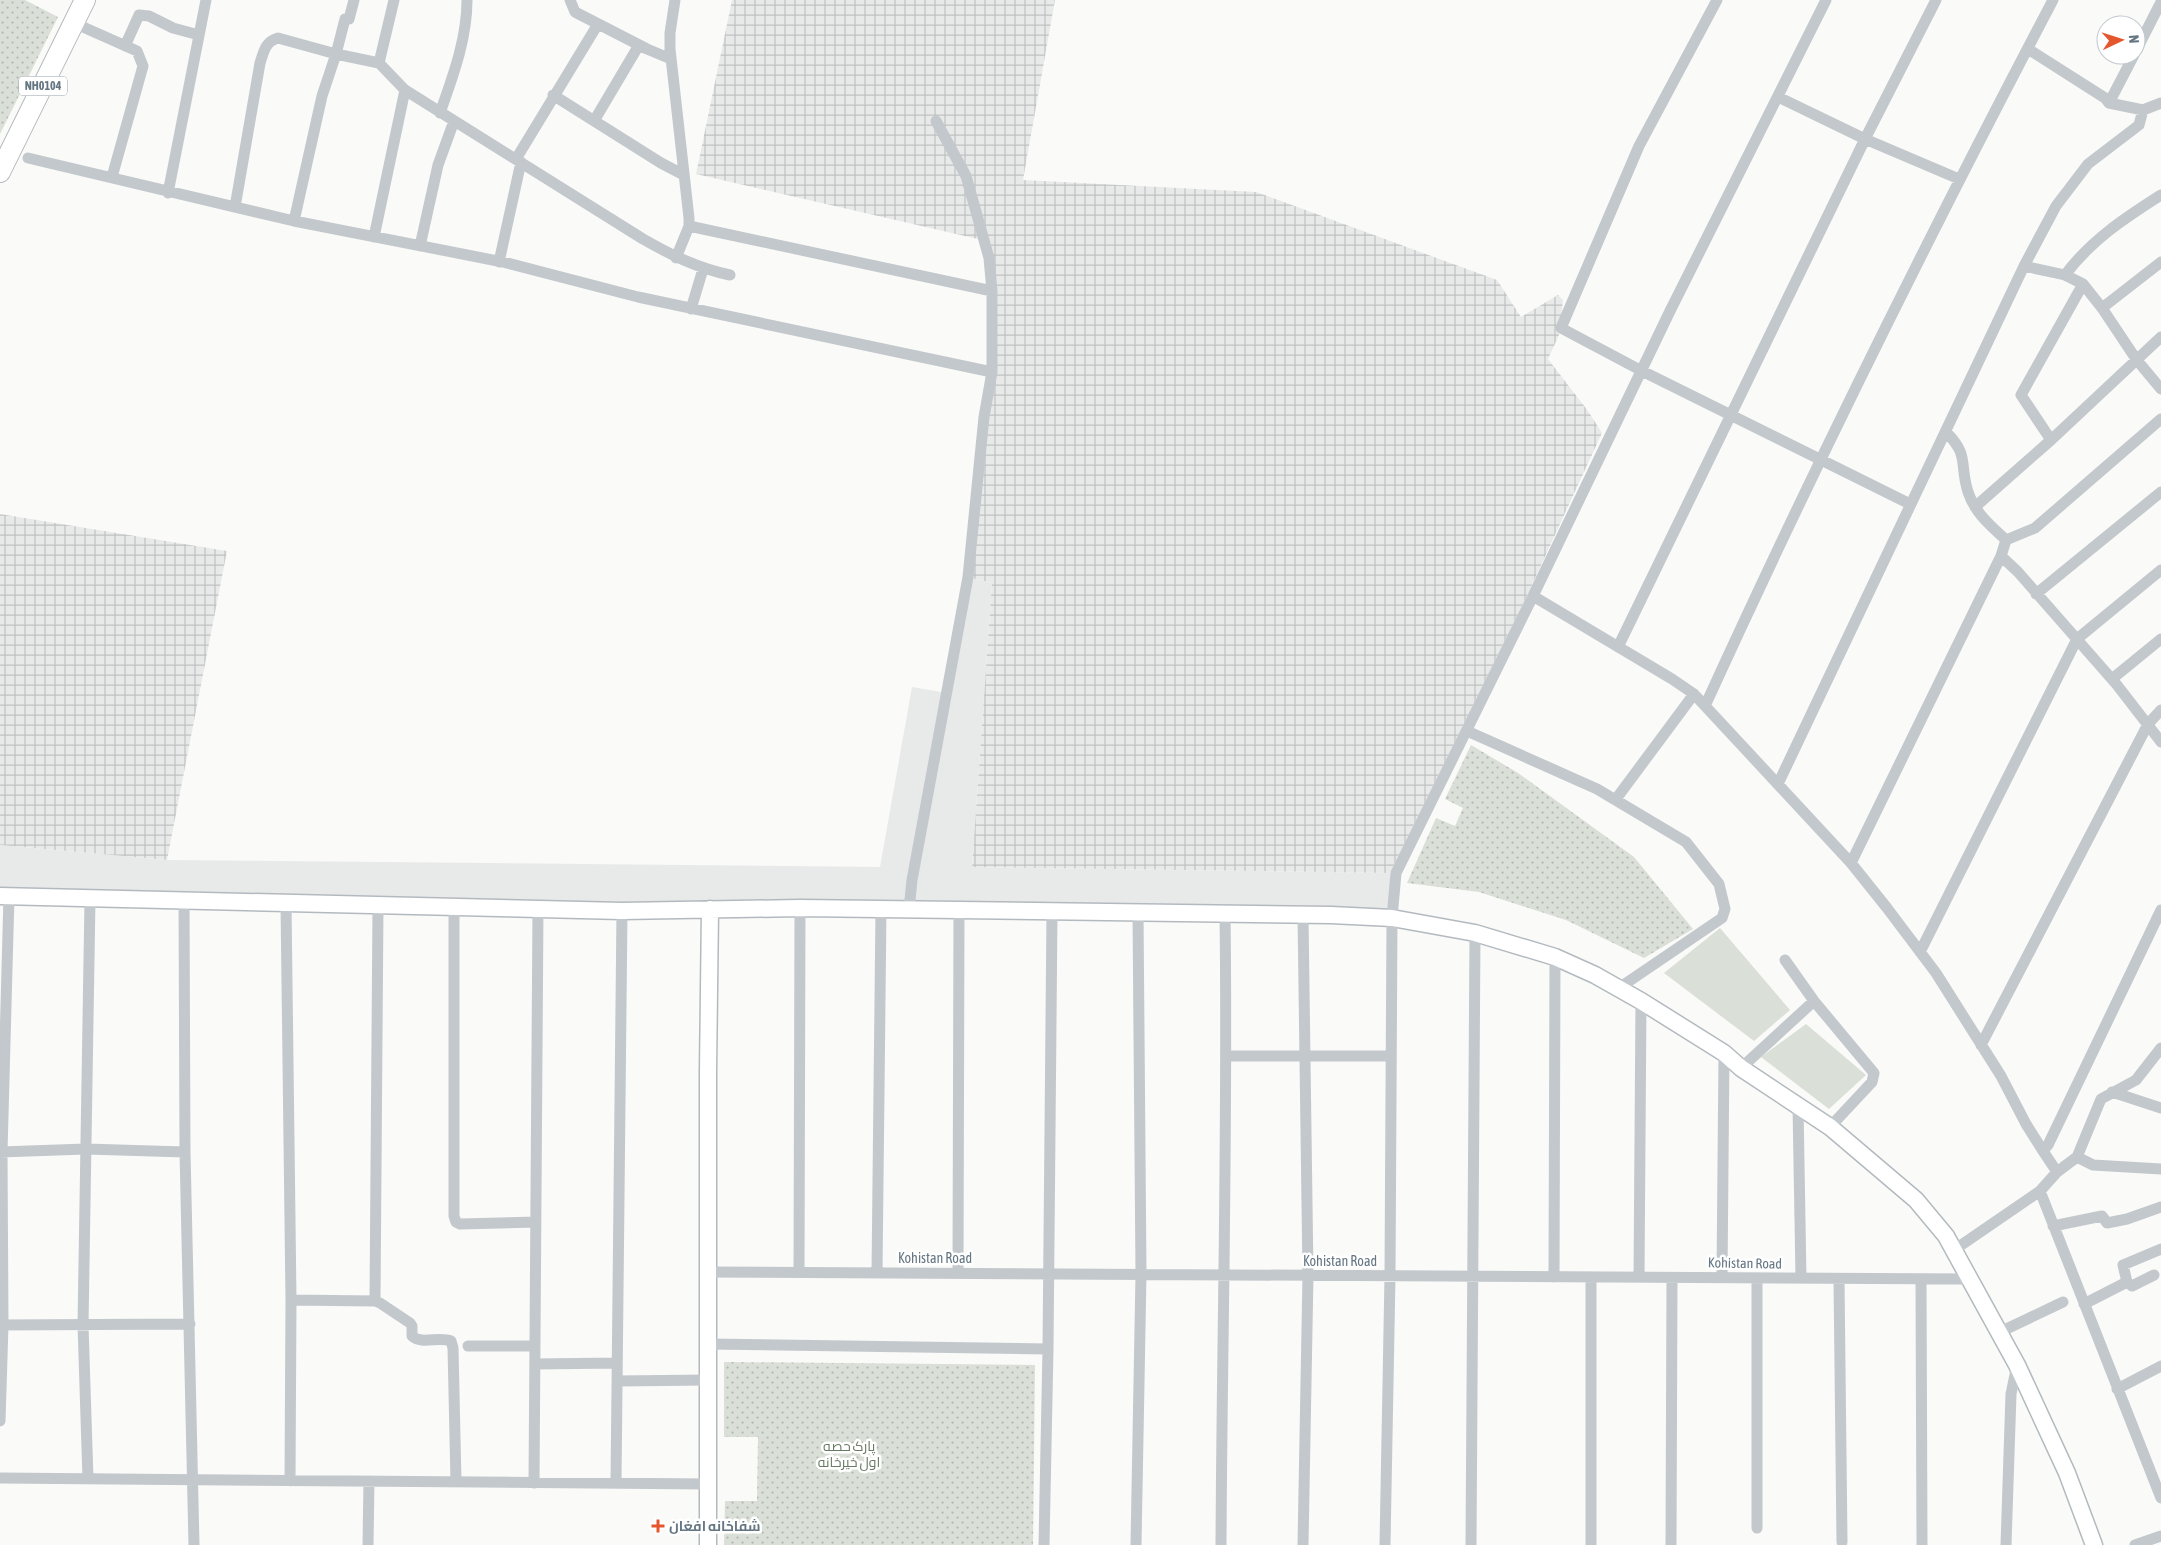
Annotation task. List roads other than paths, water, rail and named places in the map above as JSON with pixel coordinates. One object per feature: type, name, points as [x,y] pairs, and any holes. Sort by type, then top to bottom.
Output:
[{"type":"highway","name":"NH0104","points":[[0,172],[85,0]]},
{"type":"main road","points":[[5,896],[622,911],[800,908],[1304,915],[1392,918],[1475,933],[1555,957],[1619,988],[1724,1053],[1741,1068],[1830,1127],[1916,1200],[1946,1236],[2000,1332],[2067,1473],[2094,1545]]},
{"type":"main road","points":[[708,1545],[710,909]]},
{"type":"street","points":[[168,193],[206,0]]},
{"type":"street","points":[[294,221],[322,96],[345,19],[350,19],[354,0]]},
{"type":"street","points":[[379,63],[394,0]]},
{"type":"street","points":[[440,112],[452,81],[465,29],[467,0]]},
{"type":"street","points":[[570,0],[575,12],[639,45],[671,58]]},
{"type":"street","points":[[675,0],[670,33],[671,58],[690,218],[676,258]]},
{"type":"street","points":[[1717,0],[1639,146],[1560,328],[1642,371],[1910,504]]},
{"type":"street","points":[[1385,1545],[1390,1276],[1392,918],[1396,873],[1826,0]]},
{"type":"street","points":[[1618,647],[1730,415],[1936,0]]},
{"type":"street","points":[[1705,706],[1821,460],[1960,179],[2053,0]]},
{"type":"street","points":[[2146,31],[2161,2]]},
{"type":"street","points":[[125,46],[139,15],[149,16],[173,28],[199,35]]},
{"type":"street","points":[[74,23],[137,51],[143,66],[112,178]]},
{"type":"street","points":[[499,262],[518,160],[553,95],[598,24]]},
{"type":"street","points":[[235,207],[260,63],[265,46],[271,40],[278,38],[336,54],[379,63],[405,90],[676,258],[703,269],[730,275]]},
{"type":"street","points":[[594,121],[639,45]]},
{"type":"street","points":[[2028,49],[2105,98],[2109,103],[2143,110],[2161,103]]},
{"type":"street","points":[[2109,103],[2129,65]]},
{"type":"street","points":[[374,237],[405,90]]},
{"type":"street","points":[[553,95],[661,163],[684,175]]},
{"type":"street","points":[[1778,97],[1866,139],[1960,179]]},
{"type":"street","points":[[1778,784],[1807,727],[1910,504],[2024,266],[2056,206],[2088,164],[2120,142],[2139,125],[2143,110]]},
{"type":"street","points":[[420,246],[438,165],[454,121]]},
{"type":"street","points":[[909,910],[912,880],[968,577],[984,417],[992,372],[992,291],[989,258],[966,176],[936,121]]},
{"type":"street","points":[[28,158],[168,193],[294,221],[499,262],[638,298],[992,372]]},
{"type":"street","points":[[2065,275],[2080,256],[2109,229],[2161,194]]},
{"type":"street","points":[[688,226],[992,291]]},
{"type":"street","points":[[2102,308],[2161,262]]},
{"type":"street","points":[[2024,266],[2065,275],[2083,284],[2102,308],[2136,359],[2161,389]]},
{"type":"street","points":[[691,309],[703,269]]},
{"type":"street","points":[[2051,440],[2021,394],[2083,284]]},
{"type":"street","points":[[1975,507],[2051,440],[2161,337]]},
{"type":"street","points":[[1851,863],[2000,556],[2006,540],[2035,528],[2161,419]]},
{"type":"street","points":[[1946,432],[1958,444],[1963,455],[1968,491],[1975,507],[1980,515],[2006,540]]},
{"type":"street","points":[[2036,594],[2161,492]]},
{"type":"street","points":[[2000,556],[2112,679],[2161,742]]},
{"type":"street","points":[[1920,952],[2077,639],[2161,570]]},
{"type":"street","points":[[1533,596],[1694,694],[1851,863],[1936,972],[2057,1172]]},
{"type":"street","points":[[2112,679],[2161,639]]},
{"type":"street","points":[[1616,799],[1694,694]]},
{"type":"street","points":[[1981,1045],[2148,724],[2161,710]]},
{"type":"street","points":[[1467,731],[1616,799],[1686,842],[1719,884],[1725,909],[1722,918],[1619,988]]},
{"type":"street","points":[[0,1421],[2,1325],[1,1152],[5,896]]},
{"type":"street","points":[[88,1479],[83,1326],[90,899]]},
{"type":"street","points":[[184,900],[185,1152],[194,1545]]},
{"type":"street","points":[[286,903],[291,1300],[290,1481]]},
{"type":"street","points":[[375,1301],[378,906]]},
{"type":"street","points":[[454,907],[454,1216],[456,1222],[460,1224],[536,1222]]},
{"type":"street","points":[[534,1483],[538,908]]},
{"type":"street","points":[[799,1272],[800,908]]},
{"type":"street","points":[[877,1273],[881,909]]},
{"type":"street","points":[[958,910],[958,1273]]},
{"type":"street","points":[[2043,1151],[2048,1145],[2161,910]]},
{"type":"street","points":[[616,1483],[622,911]]},
{"type":"street","points":[[1044,1545],[1048,1349],[1052,912]]},
{"type":"street","points":[[1136,1545],[1141,1274],[1138,913]]},
{"type":"street","points":[[1221,1545],[1227,1056],[1224,914]]},
{"type":"street","points":[[1303,1545],[1308,1276],[1304,915]]},
{"type":"street","points":[[1470,1545],[1475,933]]},
{"type":"street","points":[[1554,1277],[1555,957]]},
{"type":"street","points":[[1785,960],[1814,1001],[1874,1074],[1872,1082],[1830,1127]]},
{"type":"street","points":[[1639,1277],[1641,1001]]},
{"type":"street","points":[[1741,1068],[1814,1001]]},
{"type":"street","points":[[1954,1250],[2040,1191],[2057,1172],[2077,1157],[2101,1099],[2136,1080],[2161,1048]]},
{"type":"street","points":[[1722,1278],[1724,1053]]},
{"type":"street","points":[[1227,1056],[1391,1056]]},
{"type":"street","points":[[2112,1092],[2161,1108]]},
{"type":"street","points":[[1798,1106],[1801,1278]]},
{"type":"street","points":[[1,1152],[86,1149],[185,1152]]},
{"type":"street","points":[[2077,1157],[2093,1164],[2161,1169]]},
{"type":"street","points":[[2040,1191],[2117,1389],[2156,1468],[2161,1498]]},
{"type":"street","points":[[2053,1226],[2102,1216],[2107,1223],[2128,1219],[2161,1207]]},
{"type":"street","points":[[2154,1275],[2132,1286],[2127,1282],[2123,1265],[2161,1249]]},
{"type":"street","name":"Kohistan Road","points":[[708,1272],[1971,1280]]},
{"type":"street","points":[[1591,1277],[1591,1545]]},
{"type":"street","points":[[1671,1545],[1672,1278]]},
{"type":"street","points":[[1757,1278],[1757,1528]]},
{"type":"street","points":[[1839,1279],[1842,1542]]},
{"type":"street","points":[[1921,1280],[1922,1545]]},
{"type":"street","points":[[2084,1304],[2127,1282]]},
{"type":"street","points":[[291,1300],[375,1301],[410,1322],[412,1336],[418,1340],[445,1339],[451,1341],[453,1348],[456,1482]]},
{"type":"street","points":[[2000,1332],[2063,1302]]},
{"type":"street","points":[[2,1325],[190,1324]]},
{"type":"street","points":[[708,1344],[1048,1349]]},
{"type":"street","points":[[468,1346],[535,1346]]},
{"type":"street","points":[[535,1364],[617,1363]]},
{"type":"street","points":[[2006,1545],[2011,1394],[2017,1366]]},
{"type":"street","points":[[2117,1389],[2161,1366]]},
{"type":"street","points":[[617,1381],[708,1380]]},
{"type":"street","points":[[0,1478],[708,1484]]},
{"type":"street","points":[[368,1545],[369,1482]]},
{"type":"street","points":[[2136,1545],[2161,1536]]},
{"type":"place","name":"شفاخانه افغان","points":[[658,1526]]},
{"type":"park label","name":"پارک حصه اول خیرخانه","points":[[849,1454]]}]
